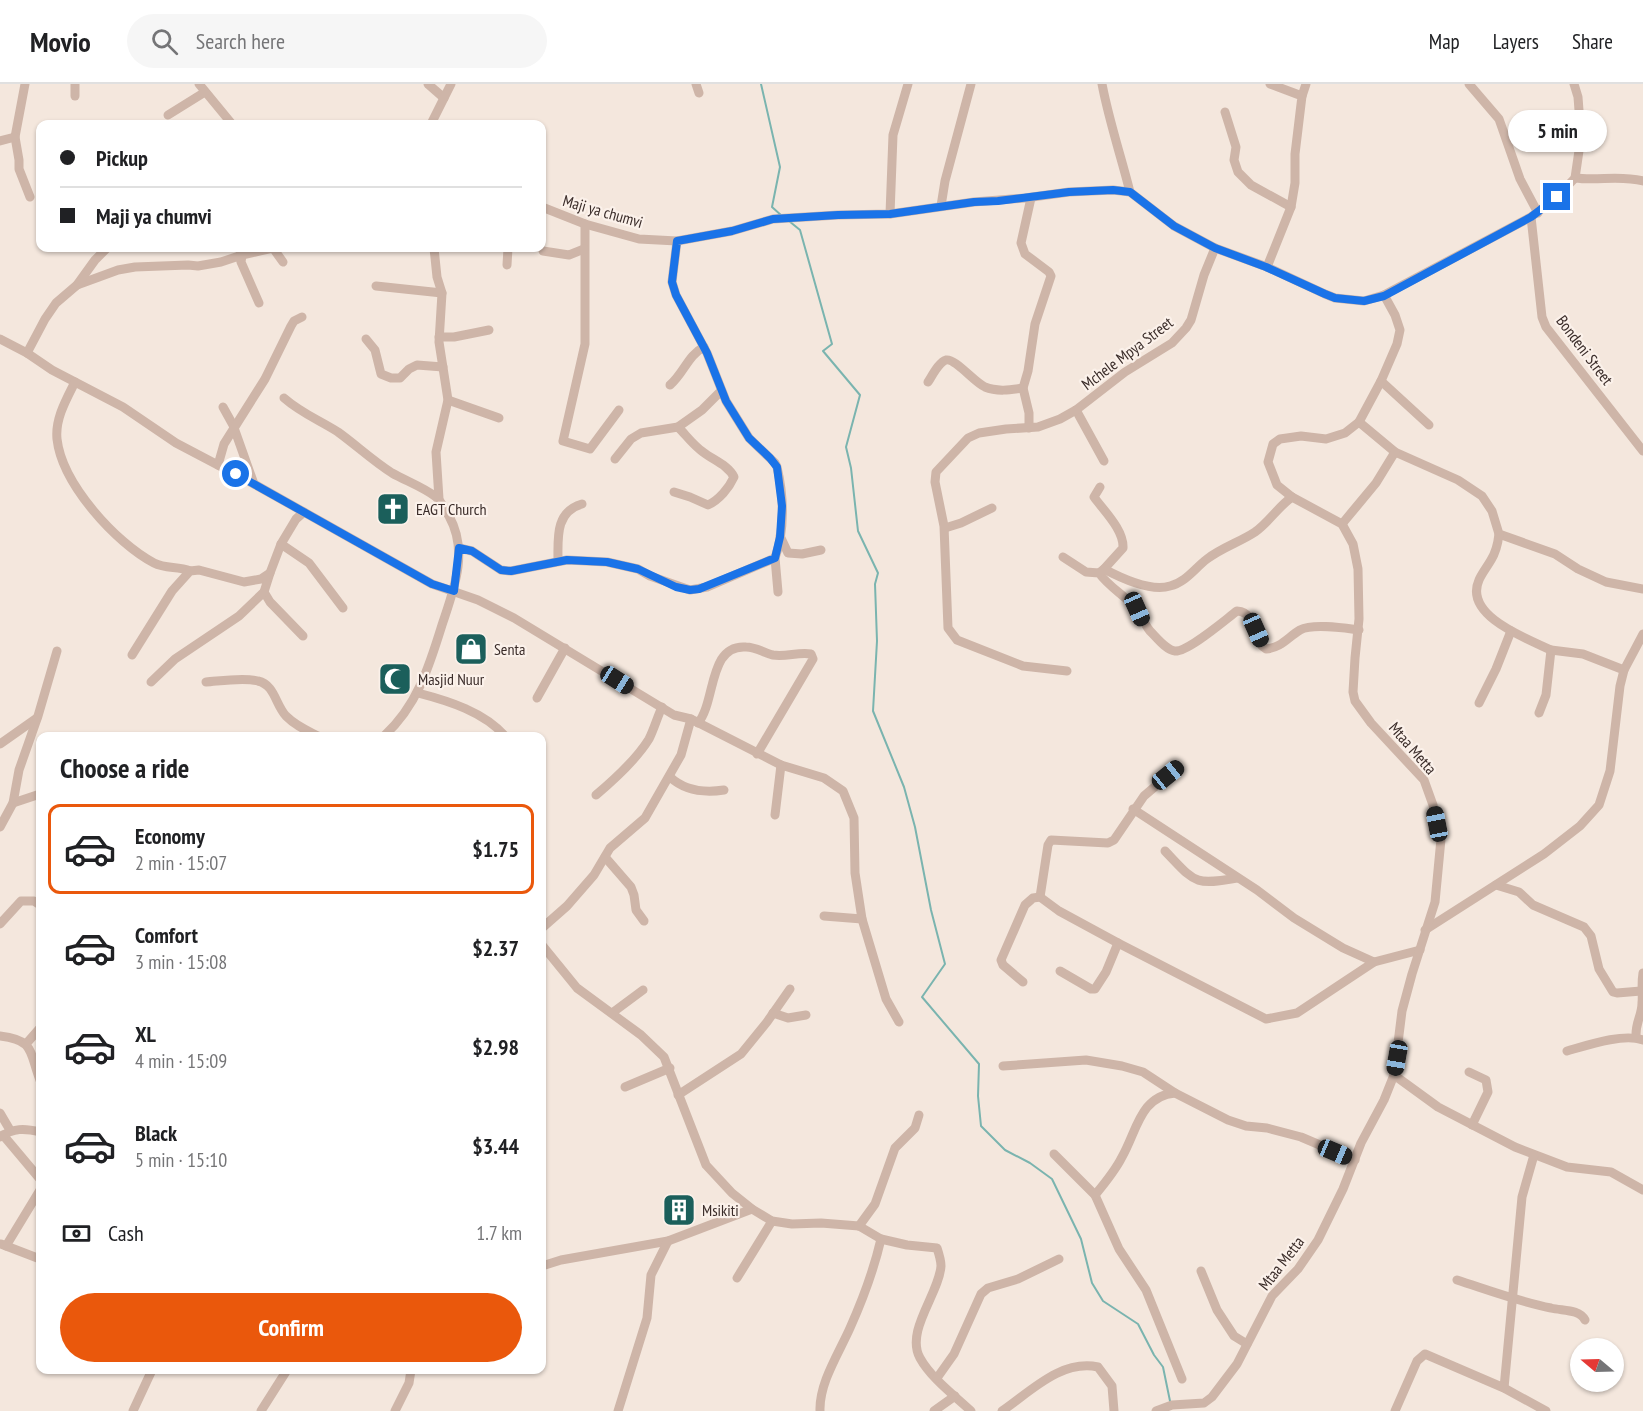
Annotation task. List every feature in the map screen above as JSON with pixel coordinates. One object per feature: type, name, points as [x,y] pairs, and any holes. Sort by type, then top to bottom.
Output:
[{"type":"street","points":[[25,84],[15,136],[19,160],[18,169],[30,197]]},
{"type":"street","points":[[75,84],[75,96]]},
{"type":"street","points":[[428,84],[444,99]]},
{"type":"street","points":[[433,120],[451,84]]},
{"type":"street","points":[[890,214],[892,135],[908,84]]},
{"type":"street","points":[[941,206],[945,181],[971,84]]},
{"type":"street","points":[[1102,84],[1130,192],[1174,226],[1215,248],[1266,267],[1335,298],[1364,301],[1384,296],[1534,215],[1575,178],[1581,137],[1578,97],[1574,84]]},
{"type":"street","points":[[1270,84],[1302,96]]},
{"type":"street","points":[[1266,267],[1290,207],[1295,183],[1295,154],[1302,96],[1306,84]]},
{"type":"street","points":[[1469,84],[1499,119],[1534,215]]},
{"type":"street","points":[[168,115],[202,88],[229,120]]},
{"type":"street","points":[[1226,112],[1236,147],[1234,160],[1238,172],[1251,185],[1290,207]]},
{"type":"street","points":[[0,141],[15,136]]},
{"type":"street","points":[[1575,178],[1592,180],[1627,178],[1643,181]]},
{"type":"street","name":"Maji ya chumvi","points":[[546,209],[585,224],[639,239],[677,241],[732,231],[773,219],[890,214],[941,206],[1097,190],[1130,192]]},
{"type":"street","points":[[1029,428],[1029,413],[1023,388],[1035,324],[1051,276],[1026,254],[1021,243],[1031,198]]},
{"type":"street","name":"Bondeni Street","points":[[1534,215],[1542,317],[1546,327],[1643,451]]},
{"type":"street","points":[[585,224],[585,344],[563,441],[590,449],[619,410]]},
{"type":"street","points":[[677,241],[674,254],[673,288],[680,305],[704,347],[721,391],[749,438],[777,467],[782,499],[780,537],[775,558],[778,592]]},
{"type":"street","name":"Mchele Mpya Street","points":[[945,528],[935,482],[936,472],[968,438],[979,433],[1047,425],[1076,410],[1125,372],[1172,343],[1191,320],[1204,275],[1215,248]]},
{"type":"street","points":[[546,251],[569,255],[584,249]]},
{"type":"street","points":[[27,353],[56,303],[77,285],[90,265],[103,252]]},
{"type":"street","points":[[77,285],[118,270],[135,267],[198,266],[221,262],[238,252]]},
{"type":"street","points":[[240,252],[241,262],[259,303]]},
{"type":"street","points":[[276,252],[283,262]]},
{"type":"street","points":[[388,732],[404,716],[418,693],[432,658],[454,591],[459,548],[451,519],[439,499],[436,452],[448,400],[439,337],[442,293],[437,277],[434,252]]},
{"type":"street","points":[[507,265],[508,252]]},
{"type":"street","points":[[376,286],[442,293]]},
{"type":"street","points":[[1384,296],[1395,315],[1400,330],[1397,344],[1381,381],[1359,422],[1345,433],[1326,439],[1289,436],[1280,439],[1273,444],[1268,462],[1276,485],[1292,497],[1342,524],[1376,483],[1395,452]]},
{"type":"street","points":[[218,465],[221,451],[265,379],[294,321],[302,317]]},
{"type":"street","points":[[439,337],[454,337],[489,330]]},
{"type":"street","points":[[0,339],[27,353],[52,370],[123,407],[176,443],[254,484],[299,513],[432,584],[454,591],[514,618],[674,715],[694,721],[781,765],[824,778],[843,791],[854,818],[855,873],[862,919],[886,999],[899,1022]]},
{"type":"street","points":[[366,339],[375,350],[381,374],[384,376],[400,378],[417,365],[442,367]]},
{"type":"street","points":[[670,385],[679,377],[692,356],[704,347]]},
{"type":"street","points":[[928,382],[943,361],[953,360],[969,377],[983,386],[1002,390],[1023,388]]},
{"type":"street","points":[[1381,381],[1430,424]]},
{"type":"street","points":[[75,382],[61,411],[57,438],[63,460],[78,490],[103,522],[141,555],[165,568],[199,570],[244,582],[261,579],[270,573]]},
{"type":"street","points":[[615,459],[631,439],[640,433],[678,427],[702,410],[721,391]]},
{"type":"street","points":[[284,398],[305,415],[338,433],[390,471],[439,499]]},
{"type":"street","points":[[448,400],[499,418]]},
{"type":"street","points":[[223,406],[234,428],[254,484]]},
{"type":"street","name":"Mchele Mpya Street","points":[[1076,410],[1104,461]]},
{"type":"street","points":[[1359,422],[1395,452],[1458,480],[1482,496],[1492,511],[1499,534],[1497,550],[1479,580],[1476,592],[1479,601],[1495,621],[1551,650],[1583,654],[1624,670]]},
{"type":"street","points":[[674,492],[708,505],[727,489],[734,477],[722,465],[701,451],[678,427]]},
{"type":"street","points":[[1100,487],[1094,497],[1124,544],[1102,571]]},
{"type":"street","points":[[1063,557],[1086,572],[1102,571],[1131,582],[1170,587],[1190,575],[1204,561],[1227,546],[1255,532],[1292,497]]},
{"type":"street","points":[[558,561],[559,529],[563,517],[571,507],[582,504]]},
{"type":"street","points":[[992,508],[945,528],[948,628],[957,639],[1023,666],[1067,670]]},
{"type":"street","points":[[151,682],[175,659],[245,611],[264,592],[281,544],[299,513]]},
{"type":"street","name":"Mtaa Metta","points":[[1194,1404],[1204,1402],[1219,1389],[1237,1364],[1272,1296],[1298,1269],[1318,1240],[1394,1075],[1402,1011],[1435,902],[1441,839],[1424,780],[1371,723],[1354,700],[1355,658],[1359,630],[1358,569],[1353,544],[1342,524]]},
{"type":"street","points":[[1499,534],[1555,554],[1578,569],[1606,582],[1643,589]]},
{"type":"street","points":[[780,537],[788,553],[802,554],[821,550]]},
{"type":"street","points":[[281,544],[309,563],[343,608]]},
{"type":"street","points":[[459,548],[472,551],[501,570],[511,571],[567,560],[607,562],[638,569],[676,587],[690,590],[707,586],[775,558]]},
{"type":"street","points":[[132,656],[172,591],[190,571]]},
{"type":"street","points":[[1102,571],[1106,582],[1137,609],[1143,622],[1154,635],[1174,651],[1202,638],[1237,611],[1243,611],[1249,615],[1262,646],[1266,649],[1281,645],[1301,629],[1319,627],[1359,630]]},
{"type":"street","points":[[264,592],[270,602],[303,636]]},
{"type":"street","points":[[1479,703],[1511,631]]},
{"type":"street","points":[[1425,930],[1544,854],[1580,826],[1599,805],[1610,771],[1624,670],[1643,634]]},
{"type":"street","points":[[546,924],[567,906],[594,875],[604,857],[621,838],[645,818],[670,777],[684,749],[694,721],[705,713],[717,665],[725,654],[743,646],[773,655],[811,654],[813,659],[809,668],[758,754]]},
{"type":"street","points":[[537,698],[565,648]]},
{"type":"street","points":[[1539,713],[1546,695],[1551,650]]},
{"type":"street","points":[[0,827],[13,803],[19,770],[39,716],[57,651]]},
{"type":"street","points":[[206,682],[255,680],[266,684],[272,690],[286,716],[307,732]]},
{"type":"street","points":[[418,693],[470,711],[492,722],[501,732]]},
{"type":"street","points":[[596,795],[642,749],[662,707]]},
{"type":"street","points":[[0,744],[39,716]]},
{"type":"street","points":[[775,815],[781,765]]},
{"type":"street","points":[[1040,897],[1048,845],[1051,840],[1108,843],[1114,840],[1144,796],[1178,767]]},
{"type":"street","points":[[670,777],[686,788],[724,790]]},
{"type":"street","points":[[13,803],[36,795]]},
{"type":"street","points":[[1133,809],[1294,918],[1343,948],[1374,962]]},
{"type":"street","points":[[1165,851],[1195,880],[1208,883],[1237,878]]},
{"type":"street","points":[[604,857],[631,887],[636,910],[644,921]]},
{"type":"street","points":[[1496,885],[1518,892],[1533,905],[1584,927],[1592,936],[1599,969],[1613,992],[1641,992]]},
{"type":"street","points":[[1023,982],[1003,965],[1001,960],[1025,905],[1033,898],[1040,897],[1059,911],[1118,943],[1266,1019],[1298,1013],[1374,962],[1420,950]]},
{"type":"street","points":[[0,924],[21,901],[36,902]]},
{"type":"street","points":[[824,916],[862,919]]},
{"type":"street","points":[[1060,971],[1091,990],[1095,989],[1106,972],[1118,943]]},
{"type":"street","points":[[546,950],[577,988],[641,1035],[664,1057],[706,1165],[727,1188],[752,1209],[772,1221],[792,1224],[821,1223],[859,1226],[881,1239],[937,1248],[941,1266],[920,1326],[916,1349],[922,1362],[971,1411]]},
{"type":"street","points":[[1568,1051],[1586,1046],[1639,1039],[1635,1026],[1643,1000],[1641,992],[1643,973]]},
{"type":"street","points":[[678,1095],[741,1054],[790,989]]},
{"type":"street","points":[[612,1013],[643,990]]},
{"type":"street","points":[[773,1013],[788,1018],[806,1015]]},
{"type":"street","points":[[26,1044],[36,1033]]},
{"type":"street","points":[[0,1036],[18,1039],[26,1044],[36,1070]]},
{"type":"street","points":[[1003,1066],[1086,1060],[1143,1072],[1175,1093],[1228,1120],[1301,1137],[1354,1160]]},
{"type":"street","points":[[625,1087],[670,1068]]},
{"type":"street","points":[[1469,1072],[1486,1080],[1488,1092],[1472,1125]]},
{"type":"street","points":[[1394,1075],[1438,1107],[1534,1155],[1567,1167],[1611,1172],[1643,1190]]},
{"type":"street","points":[[1095,1195],[1124,1154],[1149,1103],[1163,1094],[1175,1093]]},
{"type":"street","points":[[0,1113],[4,1134],[36,1174]]},
{"type":"street","points":[[859,1226],[875,1204],[895,1148],[915,1128],[919,1115]]},
{"type":"street","points":[[4,1134],[27,1128],[36,1131]]},
{"type":"street","points":[[1054,1154],[1095,1195],[1119,1249],[1146,1290],[1182,1380]]},
{"type":"street","points":[[1504,1388],[1522,1197],[1534,1155]]},
{"type":"street","points":[[36,1196],[3,1245],[36,1257]]},
{"type":"street","points":[[546,1265],[668,1240],[752,1209]]},
{"type":"street","points":[[737,1278],[772,1221]]},
{"type":"street","points":[[820,1411],[822,1393],[864,1295],[881,1239]]},
{"type":"street","points":[[618,1411],[647,1318],[651,1275],[668,1240]]},
{"type":"street","points":[[937,1378],[954,1354],[981,1294],[988,1288],[1018,1279],[1059,1259]]},
{"type":"street","points":[[1202,1271],[1217,1310],[1234,1336],[1247,1344]]},
{"type":"street","points":[[1457,1280],[1551,1308],[1575,1312],[1582,1315],[1585,1320]]},
{"type":"street","points":[[1395,1411],[1417,1361],[1422,1355],[1431,1356],[1504,1388],[1546,1411]]},
{"type":"street","points":[[1002,1411],[1042,1381],[1068,1368],[1089,1365],[1098,1367],[1112,1386],[1114,1411]]},
{"type":"street","points":[[133,1411],[150,1374]]},
{"type":"street","points":[[261,1411],[284,1374]]},
{"type":"street","points":[[395,1411],[409,1383],[410,1374]]},
{"type":"street","points":[[934,1411],[955,1396]]},
{"type":"street","points":[[1156,1411],[1172,1405],[1194,1404],[1202,1411]]},
{"type":"waterway","points":[[761,84],[780,167],[772,207],[782,216]]},
{"type":"waterway","points":[[789,221],[800,230],[832,344],[823,351],[860,395],[846,447],[851,468],[858,531],[878,573],[875,584],[877,641],[873,711],[904,787],[945,964],[922,997],[979,1064],[978,1096],[981,1126],[1005,1150],[1030,1163],[1052,1179],[1081,1239],[1092,1283],[1103,1301],[1138,1324],[1163,1367],[1170,1401]]},
{"type":"place","name":"EAGT Church","points":[[393,509]]},
{"type":"place","name":"Senta","points":[[471,649]]},
{"type":"place","name":"Masjid Nuur","points":[[395,679]]},
{"type":"place","name":"Msikiti","points":[[679,1210]]},
{"type":"route","points":[[236,474],[432,584],[454,591],[458,573],[459,548],[472,551],[501,570],[511,571],[567,560],[607,562],[638,569],[676,587],[699,589],[775,558],[780,537],[782,506],[775,463],[749,438],[726,401],[707,353],[673,288],[674,254],[677,241],[732,231],[773,219],[890,214],[974,202],[1113,190],[1130,192],[1174,226],[1215,248],[1266,267],[1335,298],[1364,301],[1384,296],[1531,217],[1557,197]]}]
